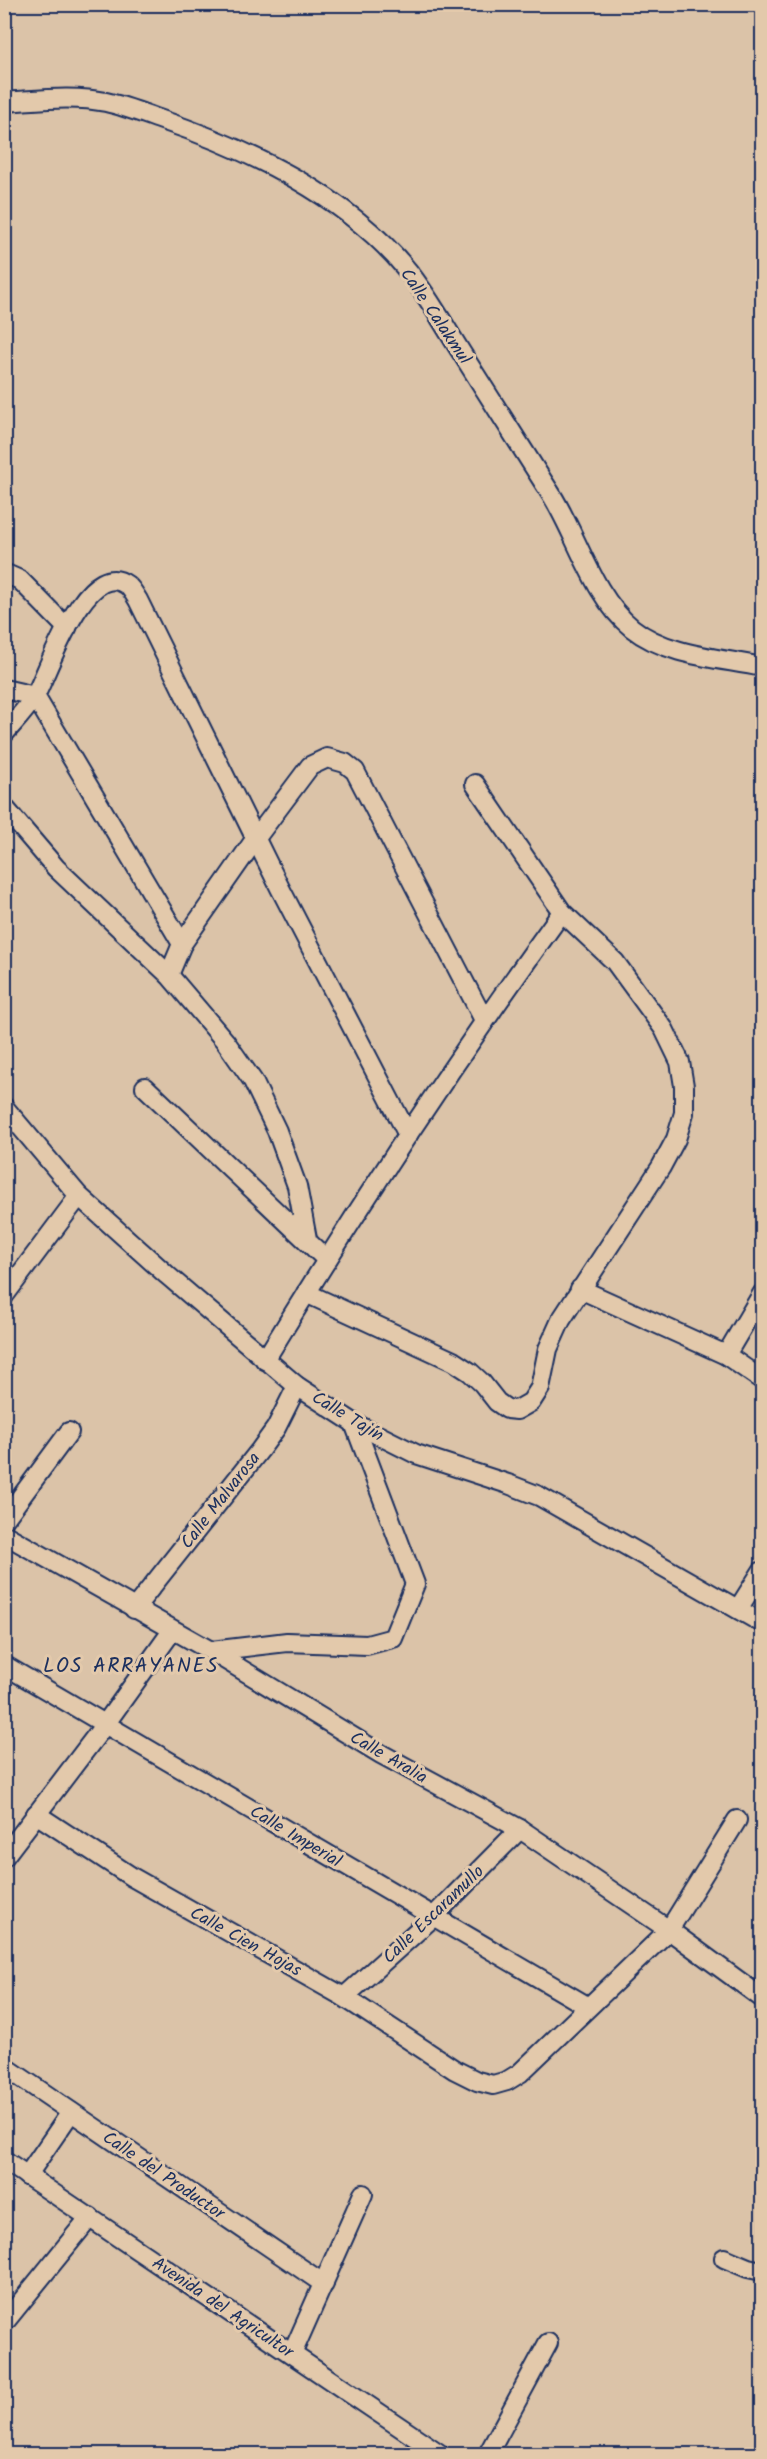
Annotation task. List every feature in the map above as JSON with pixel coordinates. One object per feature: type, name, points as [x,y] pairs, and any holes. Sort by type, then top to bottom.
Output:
[{"type":"street","name":"Calle Calakmul","points":[[4,102],[73,98],[114,104],[251,154],[341,209],[393,254],[419,286],[553,497],[593,576],[612,607],[631,628],[650,639],[684,651],[762,667]]},
{"type":"street","points":[[4,573],[20,580],[67,628]]},
{"type":"street","points":[[4,734],[35,696],[82,601],[98,585],[113,581],[126,585],[138,600],[256,838],[408,1135]]},
{"type":"street","points":[[4,689],[35,696],[182,944]]},
{"type":"street","points":[[170,975],[182,944],[256,838],[310,766],[327,758],[335,759],[355,771],[484,1020]]},
{"type":"street","points":[[306,1293],[453,1360],[482,1383],[497,1402],[507,1409],[517,1410],[531,1402],[540,1388],[548,1349],[561,1320],[661,1167],[676,1139],[684,1113],[684,1086],[680,1062],[664,1029],[615,962],[562,912],[475,784]]},
{"type":"street","points":[[4,807],[56,868],[170,975],[225,1041],[253,1081],[277,1131],[297,1186],[308,1239]]},
{"type":"street","points":[[266,1360],[306,1293],[408,1135],[484,1020],[562,912]]},
{"type":"street","points":[[145,1087],[308,1239],[327,1260]]},
{"type":"street","name":"Calle Tajín","points":[[4,1107],[79,1196],[297,1386],[354,1424],[416,1454],[539,1496],[762,1623]]},
{"type":"street","points":[[4,1296],[79,1196]]},
{"type":"street","points":[[580,1289],[726,1355],[762,1380]]},
{"type":"street","points":[[726,1355],[762,1294]]},
{"type":"street","name":"Calle Malvarosa","points":[[134,1609],[271,1436],[297,1386]]},
{"type":"street","points":[[211,1651],[287,1642],[367,1645],[393,1638],[415,1584],[354,1424]]},
{"type":"street","points":[[4,1520],[69,1432]]},
{"type":"street","name":"Calle Aralia","points":[[4,1534],[211,1651],[381,1754],[520,1829],[669,1930],[762,1998]]},
{"type":"street","points":[[738,1609],[762,1571]]},
{"type":"street","points":[[4,1857],[106,1723],[172,1631]]},
{"type":"street","name":"Calle Imperial","points":[[4,1665],[587,2006]]},
{"type":"street","name":"Calle Cien Hojas","points":[[36,1814],[132,1877],[344,1996],[455,2070],[477,2081],[493,2085],[507,2081],[520,2073],[587,2006],[669,1930],[737,1820]]},
{"type":"street","name":"Calle Escaramullo","points":[[344,1996],[433,1917],[520,1829]]},
{"type":"street","name":"Calle del Productor","points":[[4,2066],[324,2284]]},
{"type":"street","points":[[27,2176],[71,2112]]},
{"type":"street","name":"Avenida del Agricultor","points":[[4,2160],[440,2454]]},
{"type":"street","points":[[292,2354],[363,2194]]},
{"type":"street","points":[[4,2323],[90,2217]]},
{"type":"street","points":[[724,2258],[762,2271]]},
{"type":"street","points":[[488,2454],[548,2343]]},
{"type":"district","name":"LOS ARRAYANES","points":[[131,1665]]}]
